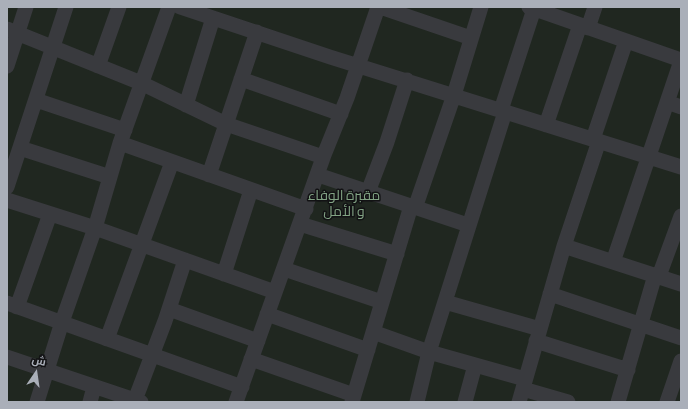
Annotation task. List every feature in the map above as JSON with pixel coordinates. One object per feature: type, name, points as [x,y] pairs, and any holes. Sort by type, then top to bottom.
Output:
[{"type":"lane","points":[[7,66],[12,31],[26,7]]},
{"type":"lane","points":[[7,187],[66,7]]},
{"type":"lane","points":[[98,66],[119,7]]},
{"type":"lane","points":[[37,402],[62,322],[95,228],[122,137],[169,7]]},
{"type":"lane","points":[[180,7],[681,167]]},
{"type":"lane","points":[[236,402],[378,7],[471,38]]},
{"type":"lane","points":[[252,359],[353,398],[397,254],[454,95],[481,7]]},
{"type":"lane","points":[[546,125],[584,27],[595,7]]},
{"type":"lane","points":[[417,402],[429,352],[503,111],[532,8],[681,60],[674,104],[648,157],[613,262]]},
{"type":"lane","points":[[186,105],[213,18]]},
{"type":"lane","points":[[12,31],[142,83],[226,124],[324,157]]},
{"type":"lane","points":[[209,175],[257,32]]},
{"type":"lane","points":[[522,390],[626,41]]},
{"type":"lane","points":[[241,79],[340,114]]},
{"type":"lane","points":[[368,192],[387,142],[406,80]]},
{"type":"lane","points":[[36,100],[122,137],[172,162],[306,209]]},
{"type":"lane","points":[[20,148],[110,177]]},
{"type":"lane","points":[[107,339],[172,162]]},
{"type":"lane","points":[[318,175],[468,225]]},
{"type":"lane","points":[[224,274],[251,190]]},
{"type":"lane","points":[[7,200],[95,228],[275,292]]},
{"type":"lane","points":[[50,214],[12,305],[242,387]]},
{"type":"lane","points":[[618,402],[657,276],[681,216]]},
{"type":"lane","points":[[300,224],[397,254]]},
{"type":"lane","points":[[564,246],[681,284]]},
{"type":"lane","points":[[7,357],[138,401],[185,260]]},
{"type":"lane","points":[[284,269],[382,302]]},
{"type":"lane","points":[[550,294],[681,338]]},
{"type":"lane","points":[[445,302],[538,335],[628,370]]},
{"type":"lane","points":[[169,309],[258,341]]},
{"type":"lane","points":[[267,314],[368,350]]},
{"type":"lane","points":[[373,332],[429,352],[475,365],[522,390],[568,402]]},
{"type":"lane","points":[[667,402],[681,361]]},
{"type":"lane","points":[[465,402],[475,365]]},
{"type":"lane","points":[[90,402],[94,387]]},
{"type":"green space","name":"مقبرة الوفاء و الأمل","points":[[7,7],[681,7],[681,402],[7,402]]}]
